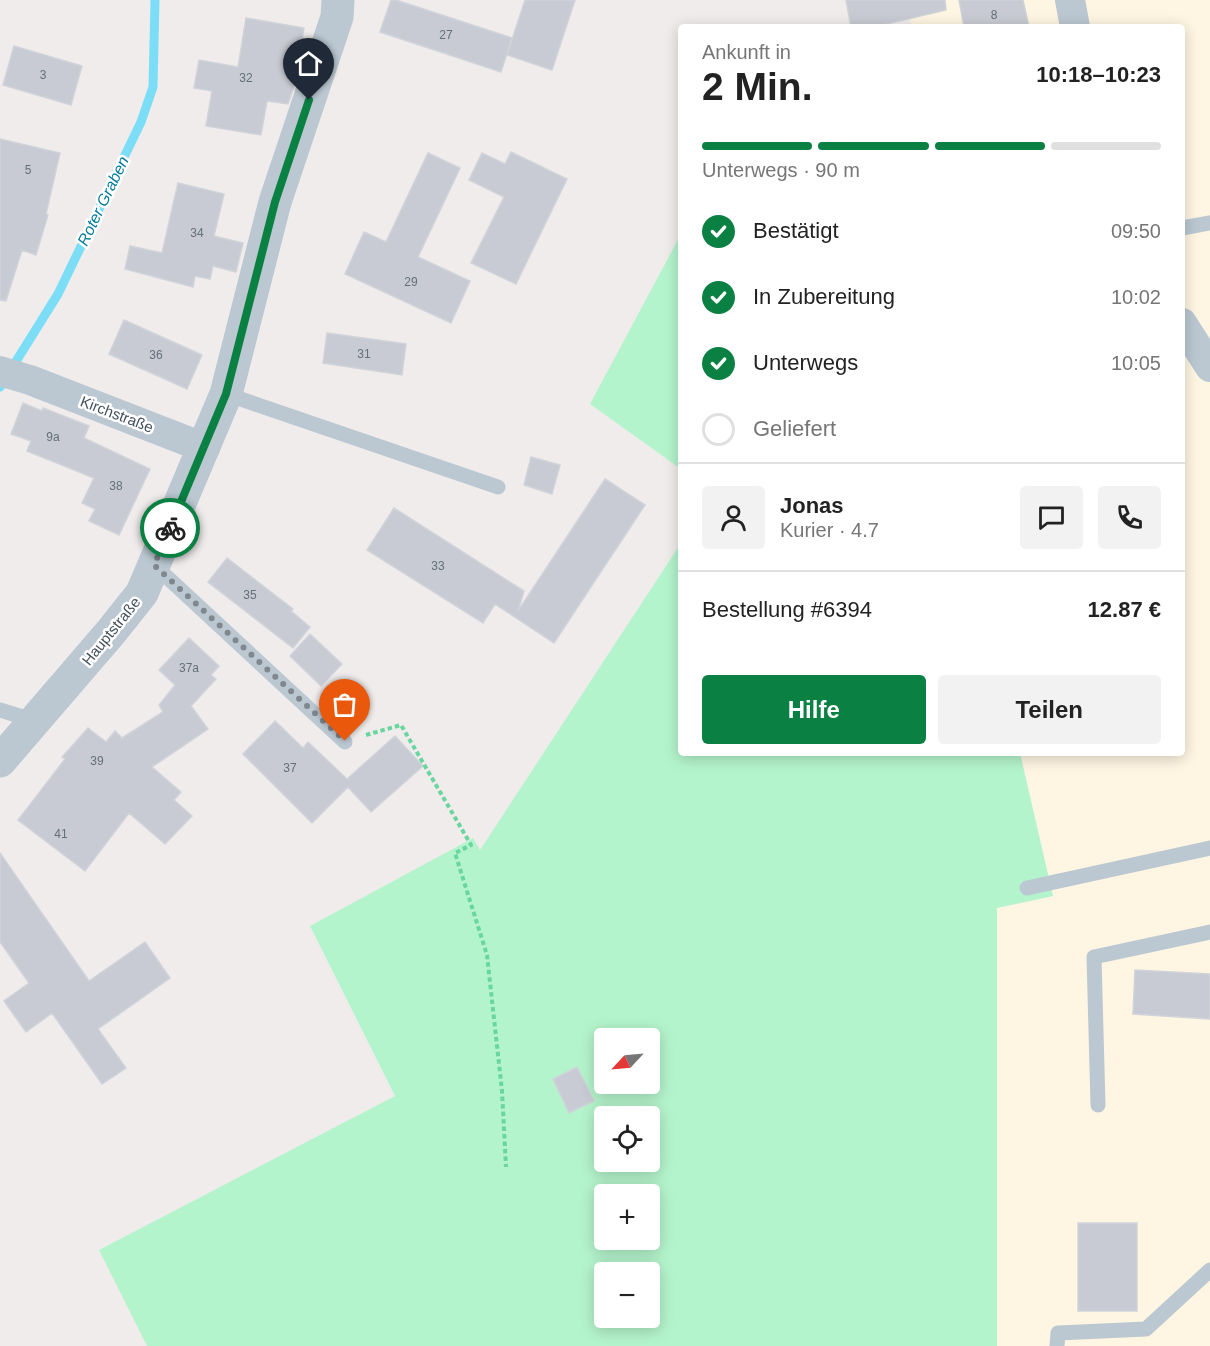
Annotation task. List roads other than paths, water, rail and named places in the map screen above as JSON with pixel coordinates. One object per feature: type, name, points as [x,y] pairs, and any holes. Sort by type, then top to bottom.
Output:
[{"type":"street","name":"Hauptstraße","points":[[0,760],[111,632],[141,593],[154,565],[226,394],[275,202],[337,17],[338,0]]},
{"type":"street","points":[[1070,0],[1074,24]]},
{"type":"street","points":[[1185,328],[1210,367]]},
{"type":"street","name":"Kirchstraße","points":[[0,371],[30,380],[205,448]]},
{"type":"lane","points":[[1185,227],[1210,223]]},
{"type":"lane","points":[[226,394],[498,488]]},
{"type":"lane","points":[[154,565],[345,741]]},
{"type":"lane","points":[[0,710],[35,721]]},
{"type":"lane","points":[[1027,888],[1210,848]]},
{"type":"lane","points":[[1098,1105],[1094,957],[1210,932]]},
{"type":"lane","points":[[1057,1346],[1058,1333],[1146,1329],[1210,1270]]},
{"type":"waterway","name":"Roter Graben","points":[[0,387],[58,294],[141,122],[153,87],[155,0]]}]
